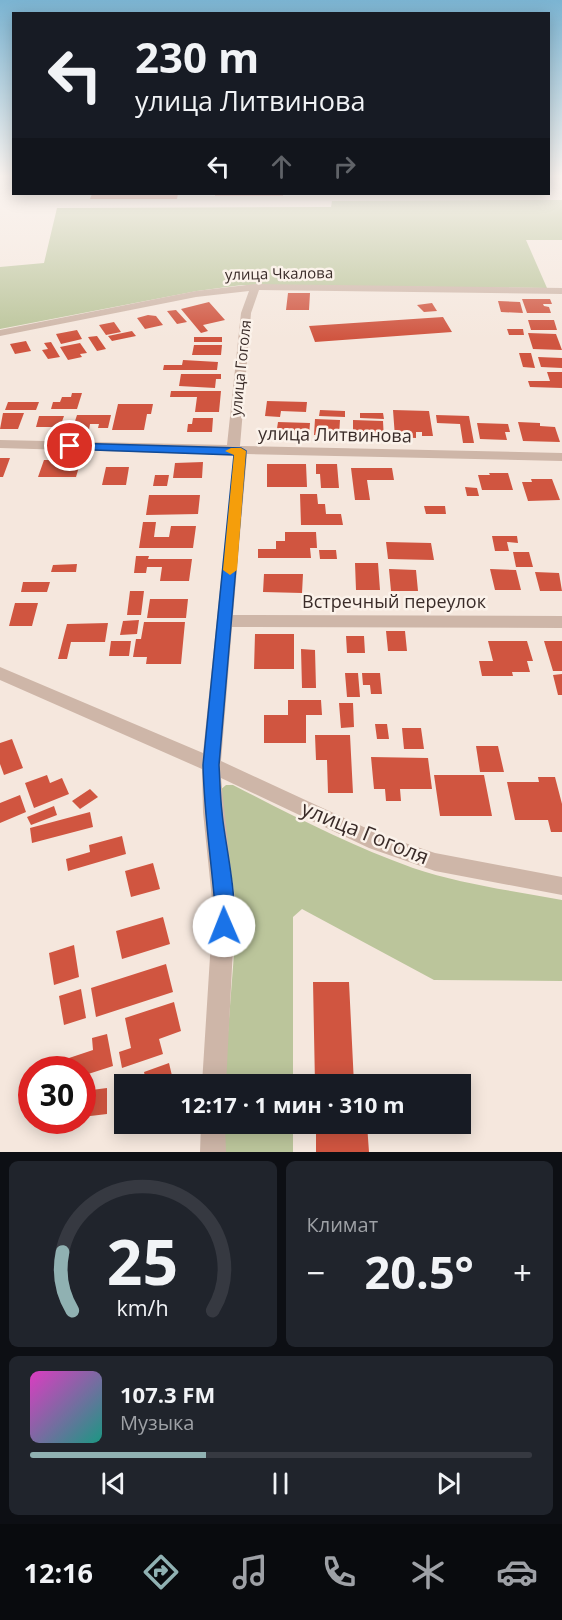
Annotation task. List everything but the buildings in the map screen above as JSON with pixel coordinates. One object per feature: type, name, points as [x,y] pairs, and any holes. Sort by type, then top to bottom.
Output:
[{"type":"street","name":"улица Чкалова","points":[[0,333],[196,294],[255,286],[562,291]]},
{"type":"street","name":"улица Гоголя","points":[[215,1074],[224,909],[213,812],[211,765],[225,621],[246,313],[255,286]]},
{"type":"street","name":"улица Литвинова","points":[[0,444],[562,457]]},
{"type":"street","name":"Встречный переулок","points":[[225,621],[562,622]]},
{"type":"street","name":"улица Гоголя","points":[[0,673],[407,854],[473,870],[562,886]]},
{"type":"street","points":[[213,1134],[213,1152]]},
{"type":"green space","points":[[52,231],[562,231],[562,240],[526,240],[547,288],[242,285],[197,291],[0,329],[0,267],[44,263]]},
{"type":"green space","points":[[226,785],[233,785],[344,840],[431,874],[562,900],[562,981],[434,980],[302,909],[293,917],[293,1074],[225,1074],[236,905],[219,791]]},
{"type":"green space","points":[[224,1134],[293,1134],[293,1152],[224,1152]]},
{"type":"slow traffic","points":[[230,570],[241,451],[231,451]]},
{"type":"route","points":[[70,446],[241,451],[211,765],[211,788],[223,896],[224,926]]}]
